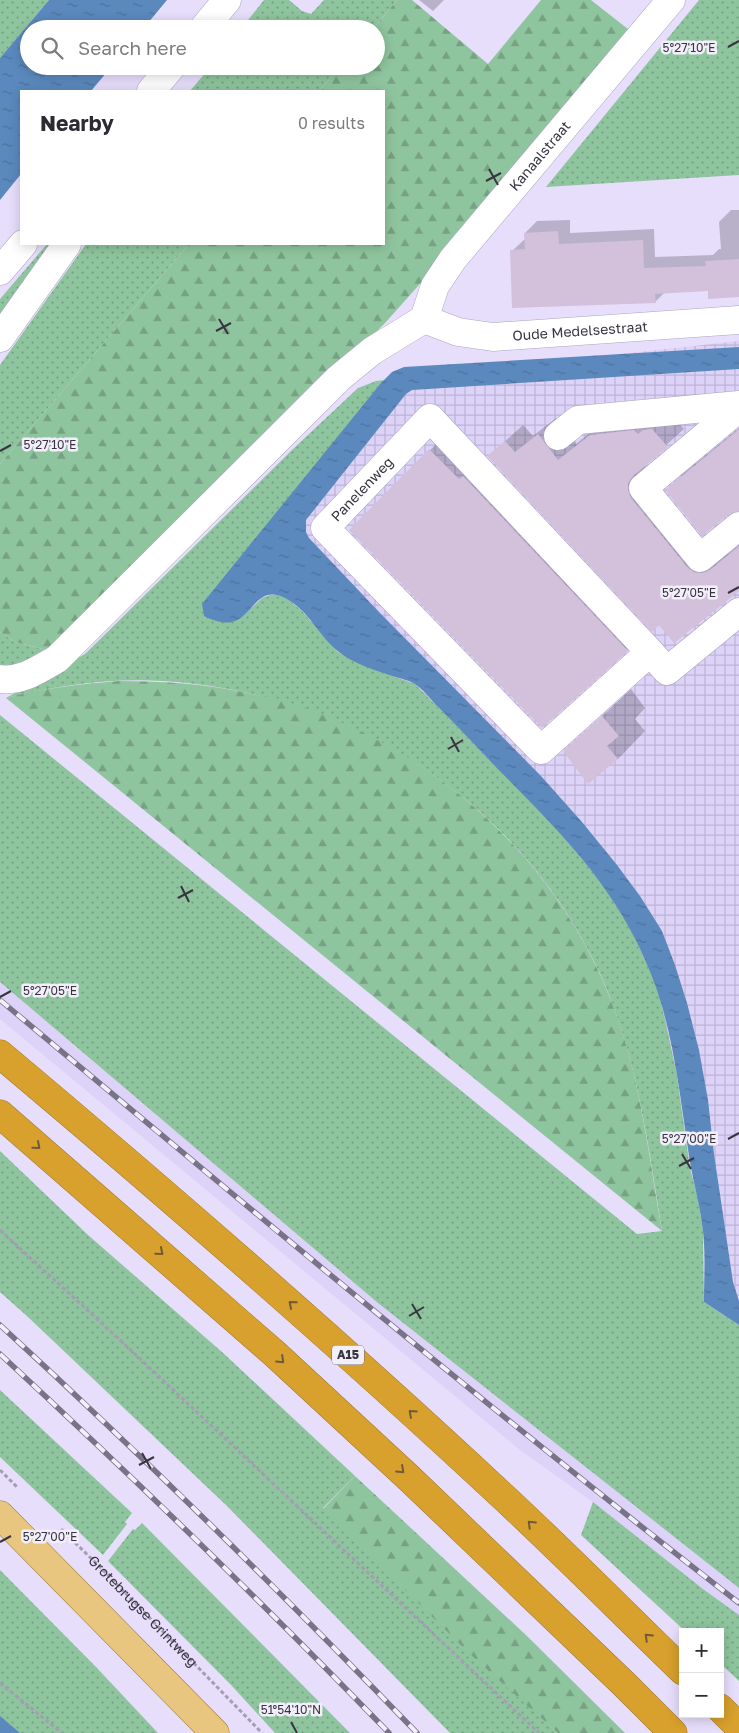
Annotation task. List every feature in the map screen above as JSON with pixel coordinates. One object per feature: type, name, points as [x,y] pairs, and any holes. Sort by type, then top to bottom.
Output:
[{"type":"highway","name":"A15","points":[[0,1054],[161,1189],[298,1310],[498,1492],[679,1667]]},
{"type":"highway","points":[[0,1114],[275,1354],[409,1478],[673,1733]]},
{"type":"highway","points":[[724,1712],[739,1727]]},
{"type":"main road","points":[[0,1515],[215,1733]]},
{"type":"street","points":[[210,20],[227,0]]},
{"type":"street","name":"Kanaalstraat","points":[[424,319],[436,286],[453,259],[671,0]]},
{"type":"street","points":[[152,90],[164,75]]},
{"type":"street","points":[[0,271],[22,245]]},
{"type":"street","points":[[0,338],[66,245]]},
{"type":"street","points":[[0,679],[11,681],[31,674],[57,659],[339,378],[372,351],[424,319]]},
{"type":"street","name":"Oude Medelsestraat","points":[[424,319],[458,332],[493,337],[739,320]]},
{"type":"street","points":[[558,436],[578,420],[739,407]]},
{"type":"street","points":[[739,407],[642,488],[700,558],[739,526]]},
{"type":"street","name":"Panelenweg","points":[[659,662],[430,418],[325,528],[541,750],[659,662],[739,612]]},
{"type":"path","points":[[0,1230],[539,1733]]},
{"type":"path","points":[[0,1470],[22,1491]]},
{"type":"path","name":"Grotebrugse Grintweg","points":[[57,1525],[262,1733]]},
{"type":"path","points":[[0,1683],[62,1733]]},
{"type":"shaded area","points":[[739,341],[739,1312],[727,1289],[702,1114],[291,525],[404,378]]},
{"type":"shaded area","points":[[0,982],[378,1303],[739,1588],[739,1615],[593,1502],[520,1450],[0,1019]]},
{"type":"green space","points":[[0,0],[49,0],[32,20],[20,20],[20,34],[0,58]]},
{"type":"green space","points":[[264,0],[289,0],[302,11],[311,14],[324,0],[397,0],[380,20],[248,20]]},
{"type":"green space","points":[[397,0],[412,0],[488,64],[541,0],[591,0],[633,33],[443,258],[385,323],[295,414],[51,651],[15,642],[0,632],[0,464],[188,245],[385,245],[385,90],[320,90],[333,75],[385,75],[385,20],[380,20]]},
{"type":"green space","points":[[699,0],[739,0],[739,175],[546,187]]},
{"type":"green space","points":[[203,75],[333,75],[320,90],[191,90]]},
{"type":"green space","points":[[46,245],[60,245],[0,333],[0,299]]},
{"type":"green space","points":[[85,245],[188,245],[0,464],[0,365]]},
{"type":"green space","points":[[384,380],[269,523],[232,622],[243,616],[262,598],[278,595],[288,599],[302,611],[338,652],[373,669],[415,684],[554,825],[605,887],[630,928],[652,974],[660,998],[677,1076],[690,1168],[698,1198],[703,1231],[704,1302],[739,1325],[739,1588],[378,1303],[0,982],[0,715],[637,1234],[662,1231],[640,1100],[623,1036],[600,974],[566,912],[525,857],[476,808],[421,767],[362,733],[298,707],[230,689],[141,680],[63,687],[6,698],[85,654],[293,449],[358,388]]},
{"type":"green space","points":[[0,632],[15,642],[51,651],[21,668],[0,670]]},
{"type":"green space","points":[[119,681],[203,685],[270,697],[328,717],[382,743],[433,775],[480,812],[523,855],[560,903],[591,955],[615,1011],[638,1092],[662,1231],[6,698],[62,687]]},
{"type":"green space","points":[[0,1151],[88,1235],[222,1352],[355,1476],[323,1508],[558,1733],[450,1733],[227,1506],[0,1292]]},
{"type":"green space","points":[[0,1390],[132,1513],[125,1522],[127,1524],[103,1555],[0,1457]]},
{"type":"green space","points":[[355,1476],[527,1636],[625,1733],[558,1733],[471,1655],[323,1509]]},
{"type":"green space","points":[[593,1502],[739,1615],[739,1681],[724,1667],[724,1628],[682,1628],[581,1535]]},
{"type":"green space","points":[[142,1523],[350,1733],[275,1733],[232,1686],[108,1561],[133,1529],[135,1530]]},
{"type":"green space","points":[[0,1570],[96,1667],[158,1733],[0,1733]]},
{"type":"water","points":[[49,0],[167,0],[150,20],[32,20]]},
{"type":"water","points":[[20,34],[20,75],[104,75],[92,90],[20,90],[20,175],[0,200],[0,58]]},
{"type":"water","points":[[739,347],[739,369],[412,390],[406,394],[306,520],[306,532],[309,538],[380,613],[541,776],[617,865],[640,896],[662,931],[687,1003],[699,1050],[708,1100],[733,1282],[739,1301],[739,1325],[704,1302],[702,1224],[665,1016],[651,974],[637,943],[604,887],[564,838],[415,684],[351,660],[332,646],[301,609],[285,598],[268,595],[261,598],[239,619],[232,622],[218,621],[204,616],[202,604],[381,383],[392,372],[404,367]]},
{"type":"water","points":[[0,1716],[20,1733],[0,1733]]},
{"type":"building","points":[[558,231],[559,244],[643,240],[644,268],[706,266],[705,261],[739,259],[739,297],[708,299],[708,291],[655,294],[656,303],[512,308],[510,250],[525,249],[524,233]]},
{"type":"building","points":[[652,429],[668,447],[633,476],[628,483],[631,498],[688,568],[694,572],[702,573],[710,570],[739,546],[739,591],[674,643],[659,625],[652,632],[487,456],[505,441],[515,452],[538,434],[558,460],[590,435],[634,430],[638,434],[643,430]]},
{"type":"building","points":[[739,429],[739,511],[729,514],[702,536],[665,490]]},
{"type":"building","points":[[429,449],[459,479],[463,476],[628,651],[542,728],[349,530]]},
{"type":"building","points":[[602,716],[619,736],[607,746],[618,759],[588,784],[563,751]]},
{"type":"railway","points":[[0,1000],[459,1380],[739,1603]]},
{"type":"railway","points":[[0,1325],[212,1526],[417,1733]]},
{"type":"railway","points":[[0,1354],[197,1541],[389,1733]]}]
